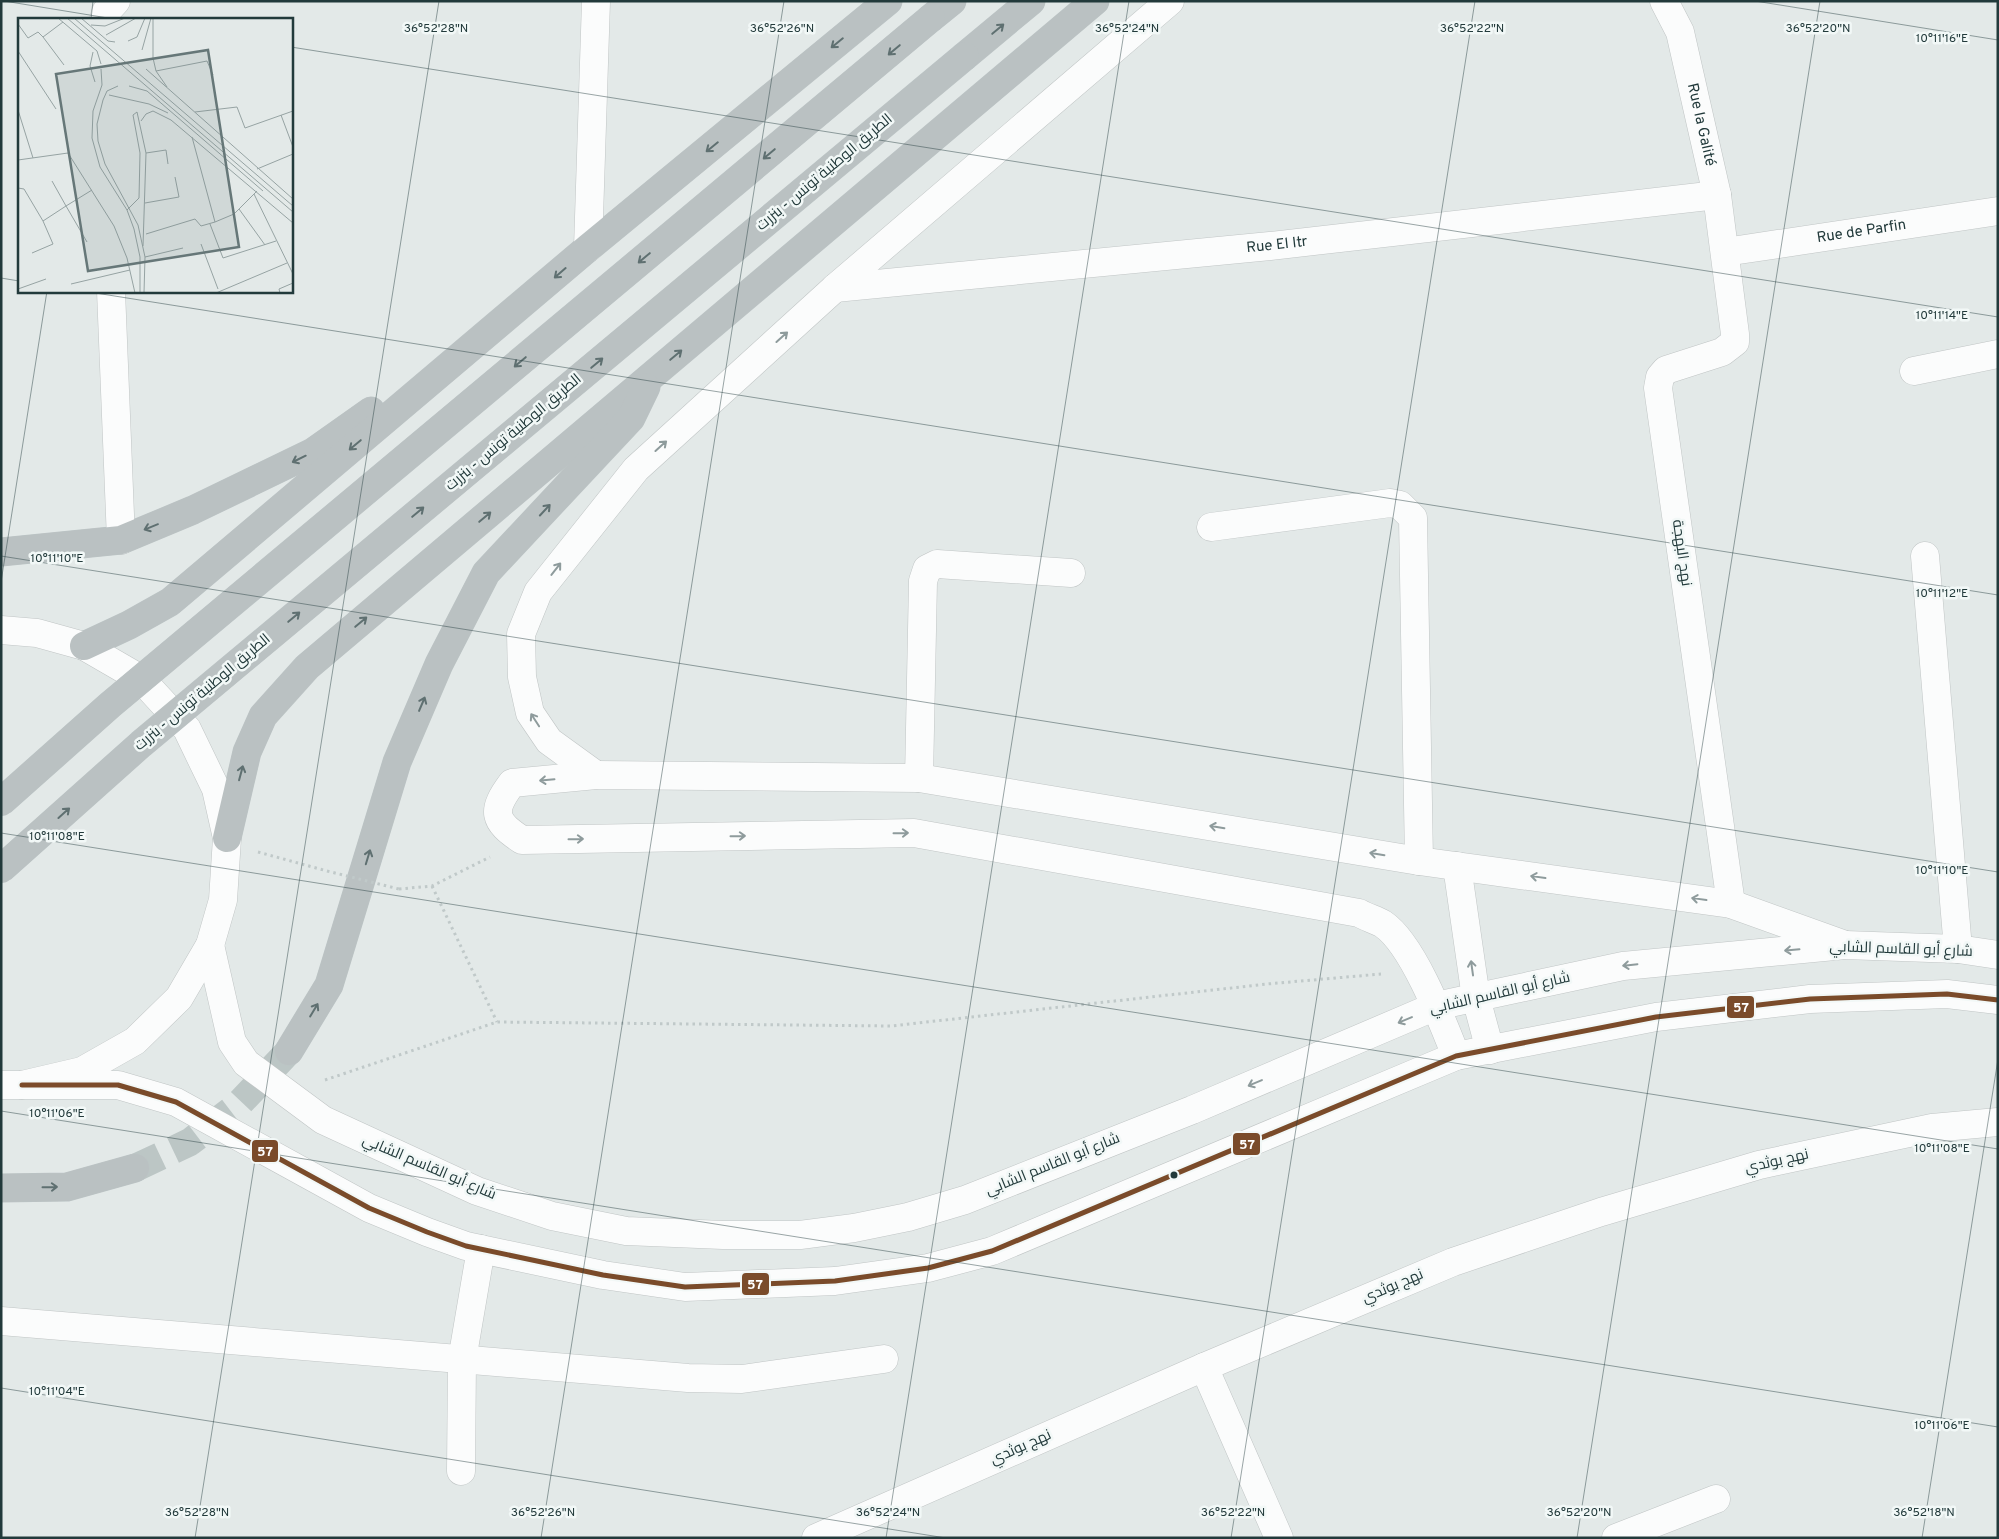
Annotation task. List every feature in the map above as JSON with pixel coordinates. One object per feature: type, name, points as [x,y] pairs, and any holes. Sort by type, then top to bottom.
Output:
[{"type":"highway","points":[[84,646],[170,602],[588,248],[888,1]]},
{"type":"highway","points":[[1,802],[110,705],[952,1]]},
{"type":"highway","name":"الطريق الوطنية تونس - بنزرت","points":[[1,869],[141,744],[1030,1]]},
{"type":"highway","points":[[227,843],[247,752],[263,716],[307,667],[1094,1]]},
{"type":"highway","points":[[1,552],[120,540],[193,510],[313,452],[526,302]]},
{"type":"highway","points":[[289,1051],[329,985],[397,762],[439,664],[486,573],[631,418],[652,376]]},
{"type":"highway","points":[[1,1188],[66,1187],[135,1168]]},
{"type":"street","points":[[104,18],[106,12],[116,1]]},
{"type":"street","points":[[588,248],[596,1]]},
{"type":"street","points":[[596,775],[548,741],[530,713],[522,677],[521,634],[538,592],[636,469],[836,288],[1170,1]]},
{"type":"street","name":"Rue la Galité","points":[[1664,1],[1680,32],[1717,195],[1725,252]]},
{"type":"street","name":"Rue El Itr","points":[[836,288],[1270,246],[1717,195]]},
{"type":"street","name":"Rue de Parfin","points":[[1725,252],[1998,211]]},
{"type":"street","name":"نهج البهجة","points":[[1725,252],[1735,342],[1722,352],[1666,370],[1660,376],[1658,388],[1731,904]]},
{"type":"street","points":[[112,292],[120,540]]},
{"type":"street","points":[[1914,371],[1998,354]]},
{"type":"street","points":[[1211,527],[1390,503],[1400,505],[1413,518],[1419,861]]},
{"type":"street","points":[[1925,556],[1958,949]]},
{"type":"street","points":[[919,778],[923,581],[927,569],[937,564],[1071,573]]},
{"type":"street","points":[[1,630],[37,633],[84,646],[141,679],[187,728],[216,788],[227,843],[222,900],[210,945],[179,998],[135,1041],[82,1071],[12,1085]]},
{"type":"street","points":[[1456,1056],[1436,1006],[1400,941],[1384,924],[1359,913],[914,833],[522,840],[504,829],[498,815],[500,800],[512,783],[596,775],[919,778],[1419,861],[1731,904],[1845,945]]},
{"type":"street","points":[[1457,866],[1476,998],[1490,1050]]},
{"type":"street","name":"شارع أبو القاسم الشابي","points":[[210,945],[232,1042],[246,1064],[300,1104],[348,1132],[477,1192],[552,1216],[626,1230],[723,1236],[800,1235],[908,1217],[965,1200],[1192,1110],[1436,1006],[1622,966],[1845,945],[1958,949],[1998,955]]},
{"type":"street","points":[[12,1085],[118,1085],[176,1102],[369,1208],[427,1232],[481,1249],[603,1275],[685,1287],[835,1281],[928,1268],[992,1251],[1456,1056],[1656,1017],[1810,999],[1947,994],[1998,1000]]},
{"type":"street","name":"نهج بوثدي","points":[[816,1538],[1204,1367],[1453,1262],[1601,1212],[1759,1165],[1932,1128],[1998,1122]]},
{"type":"street","points":[[461,1471],[462,1360],[481,1249]]},
{"type":"street","points":[[1,1321],[688,1378],[742,1379],[884,1359]]},
{"type":"street","points":[[1204,1367],[1278,1538]]},
{"type":"street","points":[[1616,1538],[1716,1499]]},
{"type":"path","points":[[227,843],[399,890],[432,886],[522,840]]},
{"type":"path","points":[[432,886],[497,1022]]},
{"type":"path","points":[[300,1104],[320,1081],[497,1022],[891,1026],[1267,984],[1417,971]]},
{"type":"tunnel","points":[[135,1168],[190,1142],[237,1106],[289,1051]]},
{"type":"transit line","name":"57","points":[[22,1085],[118,1085],[176,1102],[369,1208],[466,1246],[603,1275],[685,1287],[835,1281],[928,1268],[992,1251],[1456,1056],[1656,1017],[1810,999],[1947,994],[1998,1000]]}]
